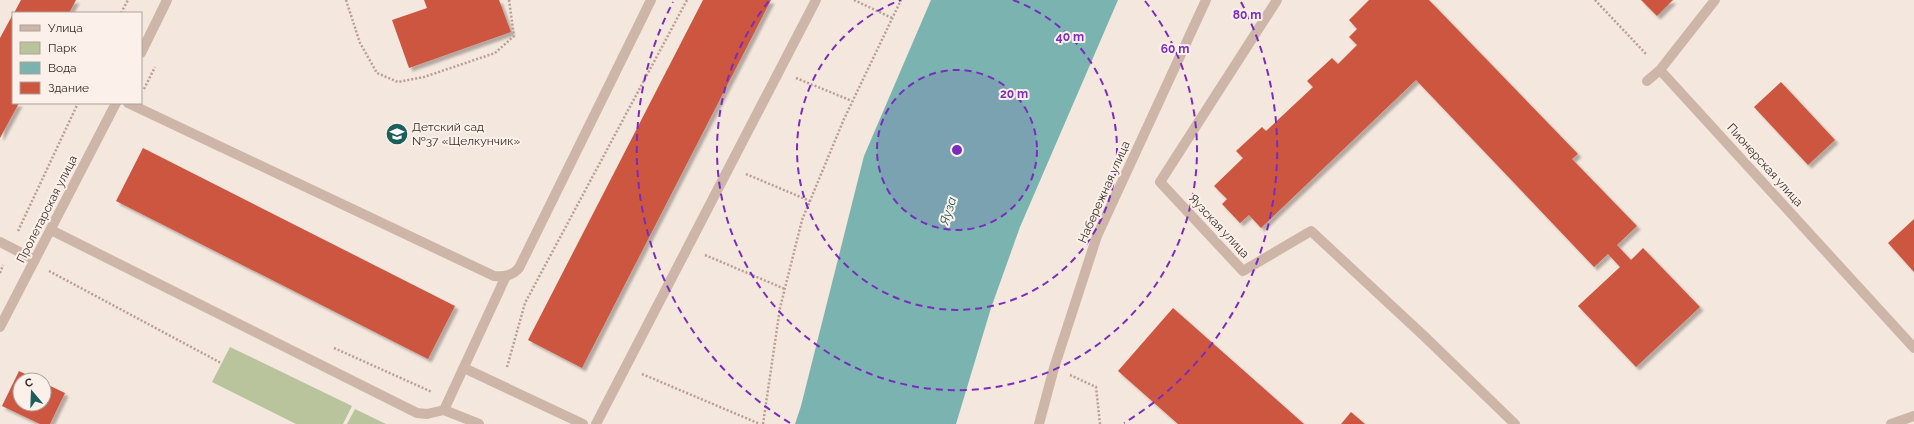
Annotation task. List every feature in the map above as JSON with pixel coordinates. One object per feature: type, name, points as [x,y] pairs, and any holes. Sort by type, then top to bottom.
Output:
[{"type":"street","points":[[142,51],[168,0]]},
{"type":"street","points":[[130,104],[494,276],[506,276],[511,275],[519,268],[651,0]]},
{"type":"street","points":[[596,424],[816,0]]},
{"type":"street","name":"Набережная улица","points":[[1039,424],[1054,368],[1097,236],[1206,0]]},
{"type":"street","name":"Яузская улица","points":[[1277,0],[1160,182],[1243,271],[1311,231],[1424,336],[1515,424]]},
{"type":"street","points":[[1647,81],[1660,70],[1715,0]]},
{"type":"street","name":"Пионерская улица","points":[[1660,70],[1914,348]]},
{"type":"street","name":"Пролетарская улица","points":[[0,328],[115,104]]},
{"type":"street","points":[[53,227],[417,413],[427,414],[444,410],[480,424]]},
{"type":"street","points":[[0,242],[35,260]]},
{"type":"street","points":[[444,410],[506,276]]},
{"type":"street","points":[[464,368],[583,424]]},
{"type":"street","points":[[1891,424],[1914,416]]},
{"type":"path","points":[[122,12],[128,0]]},
{"type":"path","points":[[346,0],[360,43],[377,73],[398,82],[424,77],[495,53],[514,36],[509,0]]},
{"type":"path","points":[[854,0],[892,18]]},
{"type":"path","points":[[626,367],[761,424],[780,308],[802,220],[852,101],[901,0]]},
{"type":"path","points":[[1595,0],[1660,70]]},
{"type":"path","points":[[779,71],[852,101]]},
{"type":"path","points":[[26,211],[78,104]]},
{"type":"path","points":[[729,167],[810,200]]},
{"type":"path","points":[[687,248],[785,289]]},
{"type":"path","points":[[47,270],[221,363]]},
{"type":"path","points":[[1054,368],[1096,387],[1100,424]]},
{"type":"green space","points":[[230,347],[352,406],[343,424],[296,424],[212,382]]},
{"type":"green space","points":[[355,409],[386,424],[347,424]]},
{"type":"water","name":"Яуза","points":[[931,0],[1118,0],[1020,227],[991,308],[956,424],[795,424],[801,406],[864,156]]},
{"type":"building","points":[[21,0],[76,0],[70,12],[15,12]]},
{"type":"building","points":[[424,0],[499,0],[511,32],[409,68],[392,20],[427,8]]},
{"type":"building","points":[[703,0],[771,0],[582,368],[528,340]]},
{"type":"building","points":[[1369,0],[1429,0],[1578,154],[1572,159],[1637,226],[1617,245],[1631,260],[1643,248],[1700,307],[1636,367],[1578,306],[1620,267],[1608,254],[1594,267],[1416,80],[1261,228],[1249,215],[1240,223],[1222,204],[1227,199],[1214,186],[1243,158],[1236,151],[1262,127],[1266,131],[1313,87],[1307,81],[1332,58],[1338,64],[1357,45],[1349,37],[1357,29],[1349,20]]},
{"type":"building","points":[[1641,0],[1673,0],[1657,16]]},
{"type":"building","points":[[12,16],[12,104],[18,104],[0,138],[0,38]]},
{"type":"building","points":[[1781,82],[1835,140],[1808,165],[1754,107]]},
{"type":"building","points":[[143,148],[455,306],[428,359],[116,201]]},
{"type":"building","points":[[1914,219],[1914,272],[1888,243]]},
{"type":"building","points":[[1173,308],[1304,424],[1178,424],[1118,371]]},
{"type":"building","points":[[12,385],[12,411],[2,406]]},
{"type":"building","points":[[52,387],[65,393],[50,424],[40,424],[15,412],[52,412]]},
{"type":"building","points":[[1351,412],[1365,424],[1341,424]]},
{"type":"place","name":"Детский сад №37 «Щелкунчик»","points":[[397,134]]}]
